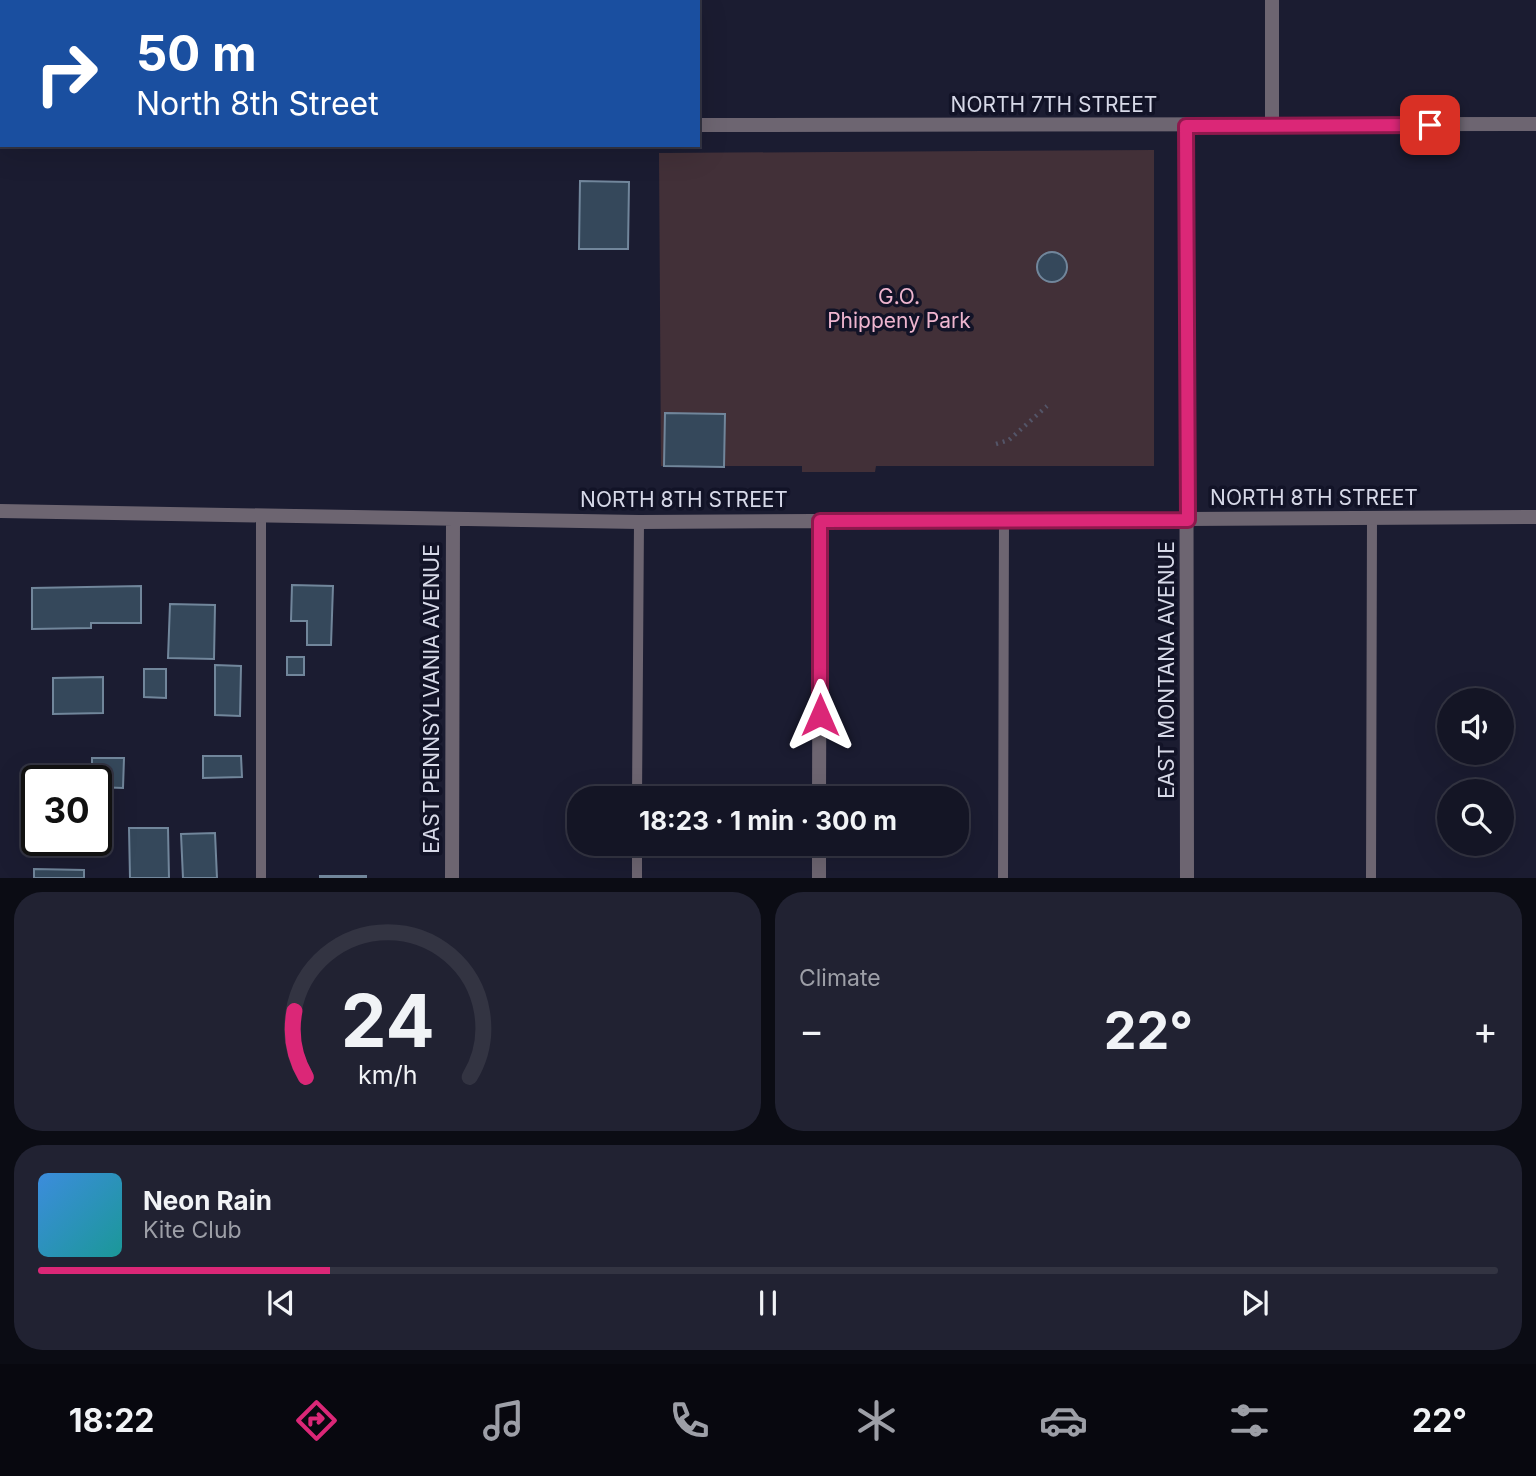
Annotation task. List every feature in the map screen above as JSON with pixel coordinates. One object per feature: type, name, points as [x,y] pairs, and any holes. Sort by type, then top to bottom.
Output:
[{"type":"street","points":[[1272,0],[1272,126]]},
{"type":"street","name":"NORTH 7TH STREET","points":[[700,125],[1536,124]]},
{"type":"street","name":"EAST MONTANA AVENUE","points":[[1186,126],[1187,877]]},
{"type":"street","name":"NORTH 8TH STREET","points":[[0,511],[453,521],[639,522],[1536,517]]},
{"type":"street","name":"EAST PENNSYLVANIA AVENUE","points":[[452,877],[453,521]]},
{"type":"street","points":[[819,786],[820,521]]},
{"type":"street","points":[[819,856],[819,877]]},
{"type":"lane","points":[[261,517],[261,877]]},
{"type":"lane","points":[[1371,877],[1372,518]]},
{"type":"lane","points":[[1003,877],[1004,521]]},
{"type":"lane","points":[[638,786],[639,522]]},
{"type":"lane","points":[[637,856],[637,877]]},
{"type":"path","points":[[996,444],[1009,440],[1047,406]]},
{"type":"green space","name":"G.O. Phippeny Park","points":[[1154,150],[1154,466],[876,466],[875,472],[802,472],[802,466],[661,466],[659,153]]},
{"type":"building","points":[[580,181],[629,182],[628,249],[579,249]]},
{"type":"building","points":[[1052,252],[1063,256],[1067,267],[1063,278],[1052,282],[1041,278],[1037,267],[1041,256]]},
{"type":"building","points":[[665,413],[725,414],[724,467],[664,466]]},
{"type":"building","points":[[292,585],[333,586],[331,645],[307,645],[307,621],[291,621]]},
{"type":"building","points":[[141,586],[141,623],[91,623],[91,628],[32,629],[32,588]]},
{"type":"building","points":[[170,604],[215,605],[214,659],[168,658]]},
{"type":"building","points":[[287,657],[304,657],[304,675],[287,675]]},
{"type":"building","points":[[215,665],[241,666],[240,716],[215,715]]},
{"type":"building","points":[[144,669],[166,669],[166,698],[144,697]]},
{"type":"building","points":[[103,677],[103,713],[53,714],[53,678]]},
{"type":"building","points":[[203,756],[241,756],[242,777],[203,778]]},
{"type":"building","points":[[92,758],[124,758],[123,788],[112,788],[112,765],[92,765]]},
{"type":"building","points":[[129,828],[168,828],[169,878],[130,878]]},
{"type":"building","points":[[215,833],[217,878],[183,878],[181,834]]},
{"type":"building","points":[[34,869],[84,870],[84,878],[34,878]]},
{"type":"building","points":[[366,876],[366,878],[320,878]]},
{"type":"route","points":[[820,715],[820,521],[1188,520],[1186,126],[1430,125]]}]
